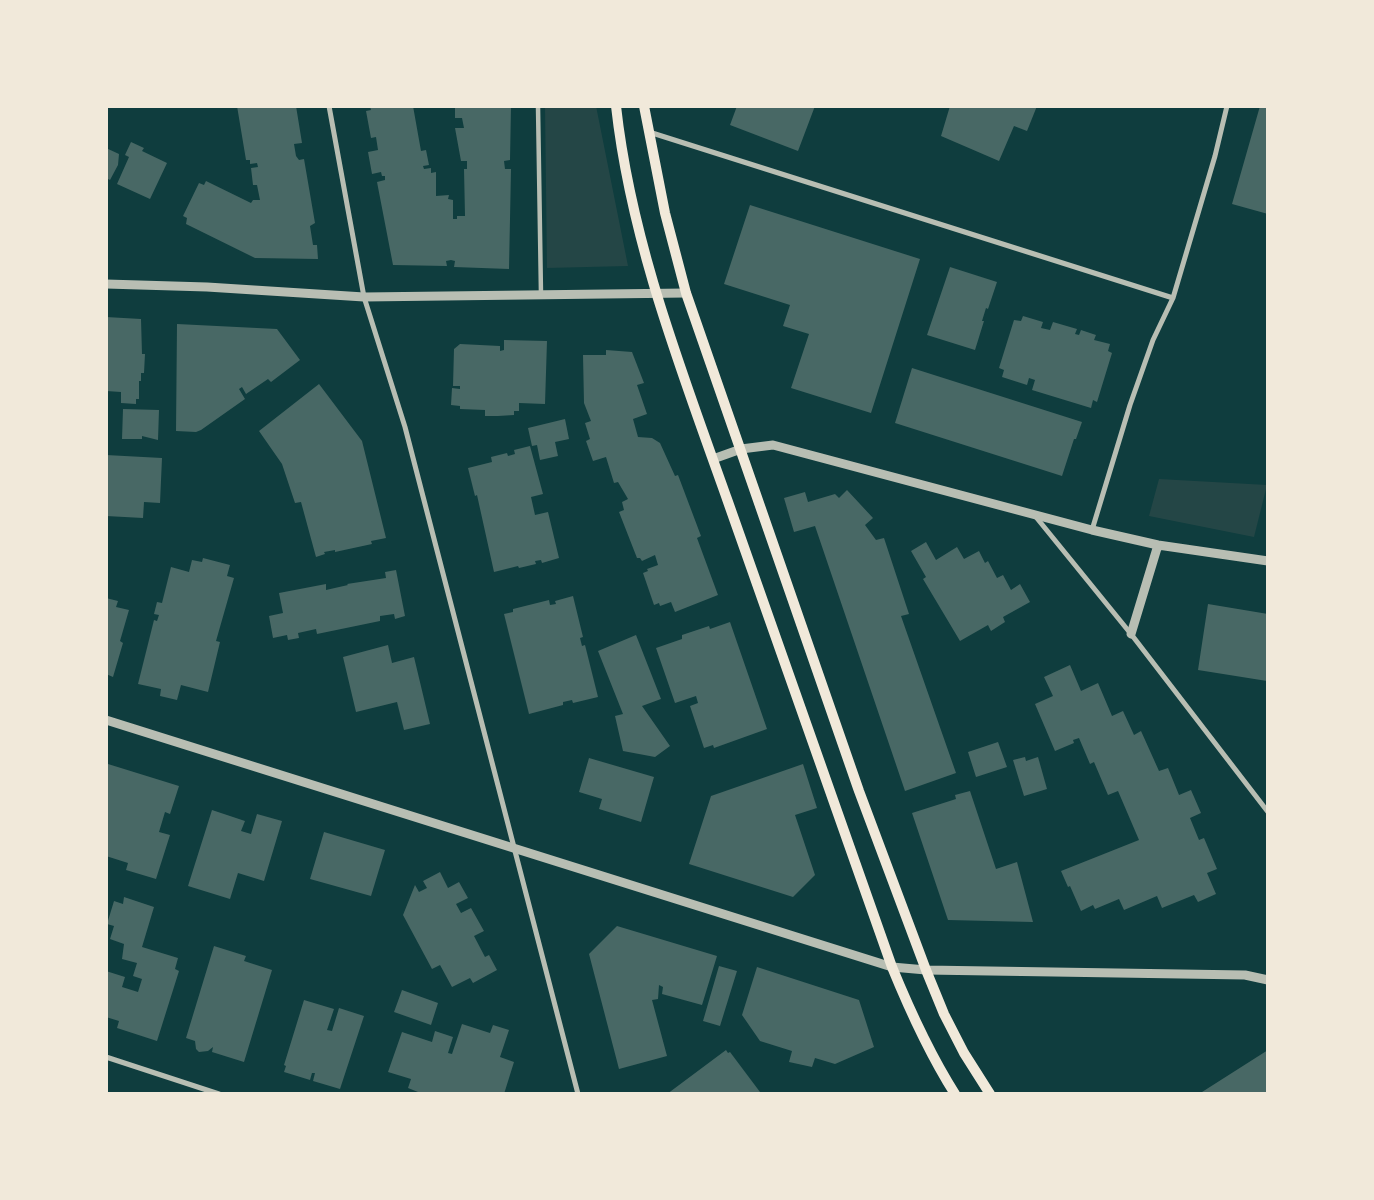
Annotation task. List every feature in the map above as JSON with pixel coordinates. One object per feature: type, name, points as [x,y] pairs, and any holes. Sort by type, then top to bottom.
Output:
[{"type":"main road","points":[[616,106],[636,215],[656,293],[892,967],[914,1021],[955,1094]]},
{"type":"main road","points":[[644,106],[647,131],[664,213],[686,293],[859,791],[944,1014],[964,1053],[990,1094]]},
{"type":"street","points":[[329,106],[364,297],[405,427],[512,846],[578,1094]]},
{"type":"street","points":[[538,106],[540,296]]},
{"type":"street","points":[[1092,530],[1130,405],[1153,340],[1173,298],[1215,156],[1227,106]]},
{"type":"street","points":[[647,131],[1173,298]]},
{"type":"street","points":[[106,284],[206,287],[364,297],[686,293]]},
{"type":"street","points":[[713,459],[741,449],[773,445],[1036,517],[1158,545],[1268,561]]},
{"type":"street","points":[[1036,517],[1131,634],[1268,812]]},
{"type":"street","points":[[1131,634],[1158,545]]},
{"type":"street","points":[[106,720],[512,846],[892,967],[926,970],[1245,975],[1268,980]]},
{"type":"street","points":[[106,1058],[219,1094]]},
{"type":"shaded area","points":[[545,106],[596,106],[628,266],[547,268]]},
{"type":"shaded area","points":[[1159,479],[1267,485],[1254,537],[1149,516]]},
{"type":"building","points":[[237,106],[296,106],[302,143],[294,144],[296,156],[299,160],[304,159],[315,223],[310,226],[313,245],[317,245],[318,259],[255,258],[186,224],[187,218],[183,216],[199,183],[204,185],[206,181],[251,203],[253,200],[260,200],[257,185],[253,185],[251,168],[258,167],[257,163],[250,164],[250,160],[246,160]]},
{"type":"building","points":[[370,106],[413,106],[421,151],[426,150],[429,165],[423,166],[424,169],[431,168],[431,173],[436,172],[436,196],[449,195],[448,199],[453,200],[453,219],[457,219],[457,216],[465,216],[464,169],[467,169],[467,161],[461,161],[455,128],[464,128],[462,118],[455,118],[455,106],[511,106],[510,160],[504,161],[505,169],[511,169],[509,269],[454,267],[455,261],[451,260],[446,261],[447,266],[393,265],[377,182],[385,180],[385,176],[382,176],[381,172],[372,174],[368,152],[378,150],[376,137],[371,138],[366,111],[371,110]]},
{"type":"building","points":[[737,106],[815,106],[798,151],[730,125]]},
{"type":"building","points":[[950,106],[1037,106],[1027,131],[1014,126],[999,161],[941,136]]},
{"type":"building","points":[[1260,106],[1268,106],[1268,214],[1232,204]]},
{"type":"building","points":[[131,142],[144,148],[142,151],[167,163],[150,199],[117,184],[129,157],[125,155]]},
{"type":"building","points":[[106,148],[119,154],[118,165],[110,180],[106,178]]},
{"type":"building","points":[[750,205],[920,259],[871,413],[791,388],[809,334],[783,326],[790,305],[724,284]]},
{"type":"building","points":[[950,267],[997,282],[988,309],[986,308],[975,350],[927,335]]},
{"type":"building","points":[[1023,316],[1043,322],[1041,328],[1050,330],[1053,322],[1077,329],[1075,334],[1079,335],[1081,330],[1096,335],[1094,340],[1110,344],[1108,351],[1112,353],[1097,402],[1093,400],[1091,408],[1032,390],[1035,380],[1029,378],[1027,385],[1002,377],[1004,370],[999,368],[1014,320],[1021,321]]},
{"type":"building","points":[[106,317],[141,319],[142,354],[145,354],[144,373],[141,373],[139,399],[136,399],[136,404],[121,403],[121,392],[106,391]]},
{"type":"building","points":[[177,324],[277,329],[300,360],[271,382],[268,379],[246,394],[242,387],[239,389],[245,399],[201,430],[196,432],[176,431]]},
{"type":"building","points":[[504,340],[547,341],[545,404],[519,403],[519,411],[514,411],[514,415],[498,416],[485,416],[485,410],[460,409],[460,406],[451,405],[452,388],[460,389],[460,386],[453,386],[454,349],[460,344],[500,346],[500,351],[504,350]]},
{"type":"building","points":[[606,350],[632,352],[644,383],[637,385],[647,414],[633,419],[638,437],[652,438],[660,443],[675,476],[678,475],[701,536],[697,538],[718,595],[675,612],[671,602],[660,606],[659,603],[654,605],[643,573],[648,571],[647,569],[658,565],[655,555],[642,561],[640,558],[637,558],[619,512],[624,510],[622,502],[628,499],[618,482],[614,483],[606,457],[593,461],[586,441],[590,439],[585,423],[591,421],[584,403],[583,355],[606,355]]},
{"type":"building","points":[[912,368],[1082,422],[1076,439],[1074,439],[1062,476],[895,423]]},
{"type":"building","points":[[319,384],[362,441],[386,538],[371,541],[372,544],[335,552],[335,550],[324,552],[325,554],[316,557],[301,502],[295,503],[282,464],[259,431]]},
{"type":"building","points":[[123,409],[159,410],[158,440],[142,436],[142,439],[122,439]]},
{"type":"building","points":[[565,419],[569,439],[555,442],[558,456],[540,460],[537,445],[532,446],[528,428]]},
{"type":"building","points":[[530,446],[543,494],[531,497],[535,515],[548,512],[559,558],[542,563],[541,560],[535,561],[536,564],[494,572],[477,495],[475,496],[468,468],[492,462],[491,457],[507,453],[508,456],[515,454],[514,450]]},
{"type":"building","points":[[106,455],[162,458],[160,503],[144,502],[143,518],[106,516]]},
{"type":"building","points":[[847,490],[873,518],[865,525],[876,540],[884,538],[909,614],[901,616],[956,773],[905,791],[815,526],[794,532],[784,498],[805,492],[808,502],[835,494],[839,498]]},
{"type":"building","points":[[926,542],[936,560],[957,547],[964,559],[979,551],[985,563],[988,561],[997,578],[1003,575],[1011,590],[1020,584],[1030,602],[1003,617],[1005,622],[991,631],[988,625],[960,641],[923,579],[926,577],[911,551]]},
{"type":"building","points":[[203,558],[230,565],[227,576],[234,578],[216,641],[220,642],[208,692],[181,685],[177,700],[160,696],[161,689],[138,684],[154,620],[157,621],[159,615],[154,614],[157,602],[162,603],[171,567],[189,572],[192,560],[202,562]]},
{"type":"building","points":[[396,570],[405,616],[395,619],[394,614],[380,616],[380,621],[317,634],[316,629],[298,633],[299,638],[288,640],[287,635],[273,638],[269,616],[283,613],[279,593],[326,584],[326,590],[347,584],[386,578],[385,572]]},
{"type":"building","points":[[573,596],[583,637],[580,638],[582,646],[585,645],[598,697],[573,703],[572,700],[563,702],[563,705],[529,714],[504,614],[513,612],[513,609],[549,600],[550,605],[556,604],[555,601]]},
{"type":"building","points":[[106,598],[118,601],[116,607],[129,610],[120,641],[123,643],[113,677],[106,674]]},
{"type":"building","points":[[1208,604],[1268,614],[1267,681],[1198,670]]},
{"type":"building","points":[[730,622],[767,729],[714,748],[713,745],[704,748],[690,706],[698,703],[696,696],[675,703],[656,648],[682,639],[682,635],[709,626],[710,629]]},
{"type":"building","points":[[636,635],[661,699],[642,706],[670,746],[655,757],[623,751],[615,716],[623,714],[598,651]]},
{"type":"building","points":[[388,645],[392,663],[414,657],[430,724],[404,730],[397,702],[356,712],[343,657]]},
{"type":"building","points":[[1070,665],[1081,691],[1098,683],[1112,716],[1123,711],[1134,735],[1141,731],[1159,771],[1168,768],[1179,795],[1191,790],[1201,813],[1190,818],[1199,840],[1204,838],[1217,869],[1207,873],[1216,894],[1198,902],[1194,895],[1162,908],[1157,896],[1124,910],[1119,899],[1095,909],[1093,905],[1081,911],[1061,871],[1139,840],[1118,791],[1108,795],[1094,762],[1090,764],[1079,738],[1073,740],[1074,743],[1055,751],[1035,704],[1053,696],[1044,677]]},
{"type":"building","points":[[998,742],[1007,767],[976,777],[968,752]]},
{"type":"building","points":[[1025,757],[1026,761],[1038,757],[1047,789],[1024,796],[1013,760]]},
{"type":"building","points":[[589,758],[654,777],[641,822],[599,809],[602,799],[579,792]]},
{"type":"building","points":[[108,764],[179,786],[170,814],[165,812],[159,832],[170,835],[156,879],[126,870],[128,863],[106,856],[106,770]]},
{"type":"building","points":[[803,764],[817,808],[795,815],[815,875],[793,897],[689,864],[711,796]]},
{"type":"building","points":[[970,791],[996,869],[1017,862],[1033,922],[948,920],[912,813],[956,799],[955,795]]},
{"type":"building","points":[[212,810],[245,821],[241,831],[251,834],[257,814],[282,821],[264,881],[238,873],[230,899],[188,886]]},
{"type":"building","points":[[324,832],[385,850],[371,896],[310,879]]},
{"type":"building","points":[[440,872],[448,888],[459,882],[468,898],[456,904],[461,913],[471,908],[484,931],[474,936],[485,957],[489,955],[497,970],[473,983],[470,978],[452,987],[440,965],[432,969],[403,915],[415,885],[419,892],[427,888],[423,881]]},
{"type":"building","points":[[124,897],[154,907],[142,947],[178,958],[175,969],[179,971],[157,1041],[117,1028],[119,1021],[106,1017],[106,971],[125,977],[122,987],[138,992],[142,979],[133,976],[137,963],[122,959],[124,944],[110,939],[114,926],[107,924],[114,901],[123,904]]},
{"type":"building","points":[[617,926],[717,956],[702,1005],[662,994],[663,987],[659,985],[658,999],[652,1000],[667,1056],[619,1069],[589,954]]},
{"type":"building","points":[[214,946],[246,956],[244,961],[272,970],[244,1062],[212,1052],[213,1047],[208,1051],[199,1052],[196,1049],[195,1041],[186,1038]]},
{"type":"building","points":[[719,966],[737,971],[720,1026],[703,1021]]},
{"type":"building","points":[[757,967],[859,1000],[874,1047],[835,1064],[815,1058],[812,1067],[789,1062],[792,1051],[760,1041],[742,1015]]},
{"type":"building","points":[[402,990],[438,1003],[431,1025],[394,1012]]},
{"type":"building","points":[[304,1000],[334,1009],[327,1030],[332,1031],[339,1008],[364,1016],[340,1089],[313,1081],[315,1073],[312,1073],[310,1080],[284,1072],[286,1066],[284,1065]]},
{"type":"building","points":[[462,1024],[490,1033],[493,1025],[509,1030],[500,1057],[514,1062],[504,1094],[423,1094],[408,1088],[411,1079],[388,1072],[402,1032],[432,1042],[435,1031],[453,1037],[448,1053],[452,1054]]},
{"type":"building","points":[[726,1050],[728,1053],[730,1052],[760,1092],[667,1094]]},
{"type":"building","points":[[1268,1050],[1268,1094],[1203,1094],[1202,1092]]}]
